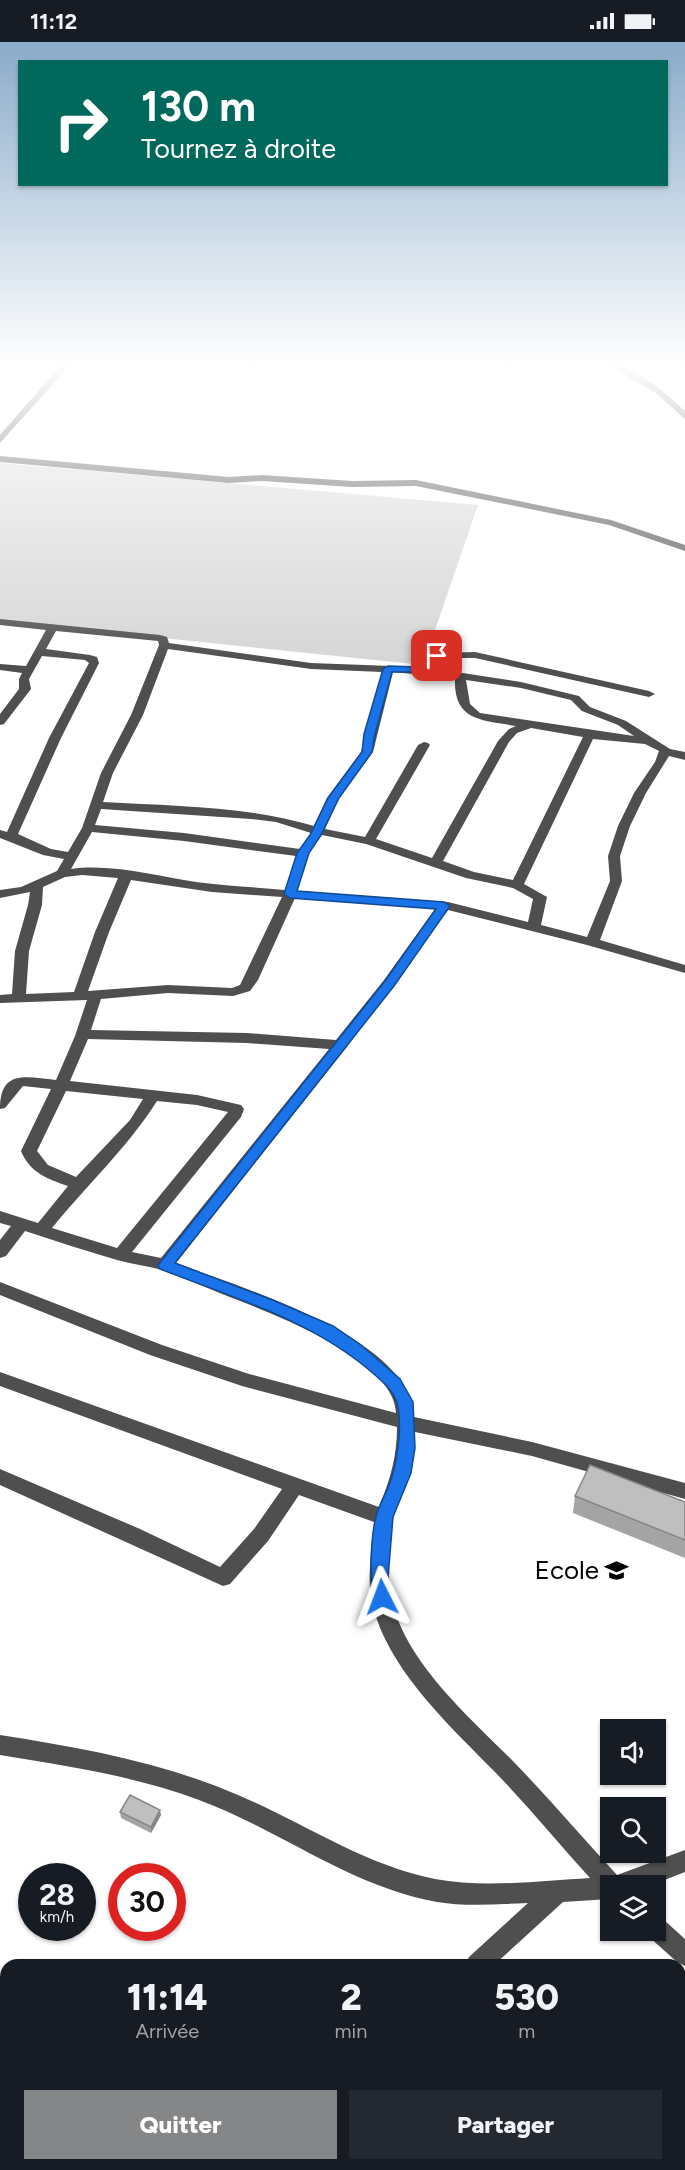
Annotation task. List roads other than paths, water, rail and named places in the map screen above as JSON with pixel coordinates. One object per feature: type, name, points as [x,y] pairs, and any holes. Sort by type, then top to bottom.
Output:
[{"type":"street","points":[[58,464],[229,480],[262,478],[343,484],[416,483],[611,523],[685,548]]},
{"type":"street","points":[[0,622],[162,639],[164,645],[137,715],[110,766],[88,828],[62,874]]},
{"type":"street","points":[[0,722],[25,689],[24,679],[52,628]]},
{"type":"street","points":[[164,645],[311,666],[421,670],[501,681],[575,698],[586,709],[622,723],[648,741]]},
{"type":"street","points":[[39,652],[86,657],[93,659],[94,663],[6,835],[37,849],[72,857]]},
{"type":"street","points":[[421,670],[438,655],[475,655],[649,694]]},
{"type":"street","points":[[0,667],[29,670]]},
{"type":"street","points":[[0,999],[168,989],[233,993],[241,990],[251,980],[290,894],[303,853],[318,831],[333,798],[367,752],[388,669]]},
{"type":"street","points":[[461,675],[461,697],[473,715],[648,741],[662,746],[665,751],[685,756]]},
{"type":"street","points":[[435,864],[504,741],[513,731],[531,724]]},
{"type":"street","points":[[517,885],[544,834],[571,770],[590,734]]},
{"type":"street","points":[[369,841],[395,797],[403,777],[424,745]]},
{"type":"street","points":[[592,942],[616,881],[614,856],[624,826],[665,751]]},
{"type":"street","points":[[95,806],[260,816],[369,841],[471,875],[517,885],[540,897],[534,926]]},
{"type":"street","points":[[88,828],[174,836],[303,853]]},
{"type":"street","points":[[0,894],[24,890],[62,874],[82,871],[212,888],[464,908],[685,969]]},
{"type":"street","points":[[79,1184],[40,1167],[30,1156],[29,1151],[61,1087],[91,1010],[87,995],[102,932],[126,875]]},
{"type":"street","points":[[20,998],[22,951],[35,905],[37,884]]},
{"type":"street","points":[[165,1265],[342,1045],[389,984],[444,906]]},
{"type":"street","points":[[81,1034],[246,1038],[342,1045]]},
{"type":"street","points":[[0,1104],[13,1086],[20,1081],[213,1102],[231,1106],[237,1111],[120,1255]]},
{"type":"street","points":[[42,1229],[79,1184],[135,1124],[153,1096]]},
{"type":"street","points":[[0,1217],[120,1255],[165,1265],[289,1313],[327,1331],[356,1349],[395,1383],[405,1402],[407,1423],[402,1473],[384,1517],[379,1578],[385,1616],[403,1652],[460,1725],[502,1765],[601,1875]]},
{"type":"street","points":[[0,1252],[22,1224]]},
{"type":"street","points":[[0,1288],[156,1350],[298,1395],[407,1423],[532,1449],[685,1491]]},
{"type":"street","points":[[0,1379],[181,1446],[384,1517]]},
{"type":"street","points":[[0,1477],[133,1535],[223,1578],[261,1535],[296,1485]]},
{"type":"street","points":[[0,1745],[98,1761],[157,1775],[205,1791],[368,1868],[432,1889],[464,1894],[558,1891],[600,1887]]},
{"type":"street","points":[[647,1875],[685,1861]]},
{"type":"street","points":[[484,1959],[558,1891]]},
{"type":"street","points":[[666,1937],[685,1954]]},
{"type":"place","name":"Ecole","points":[[617,1570]]}]
